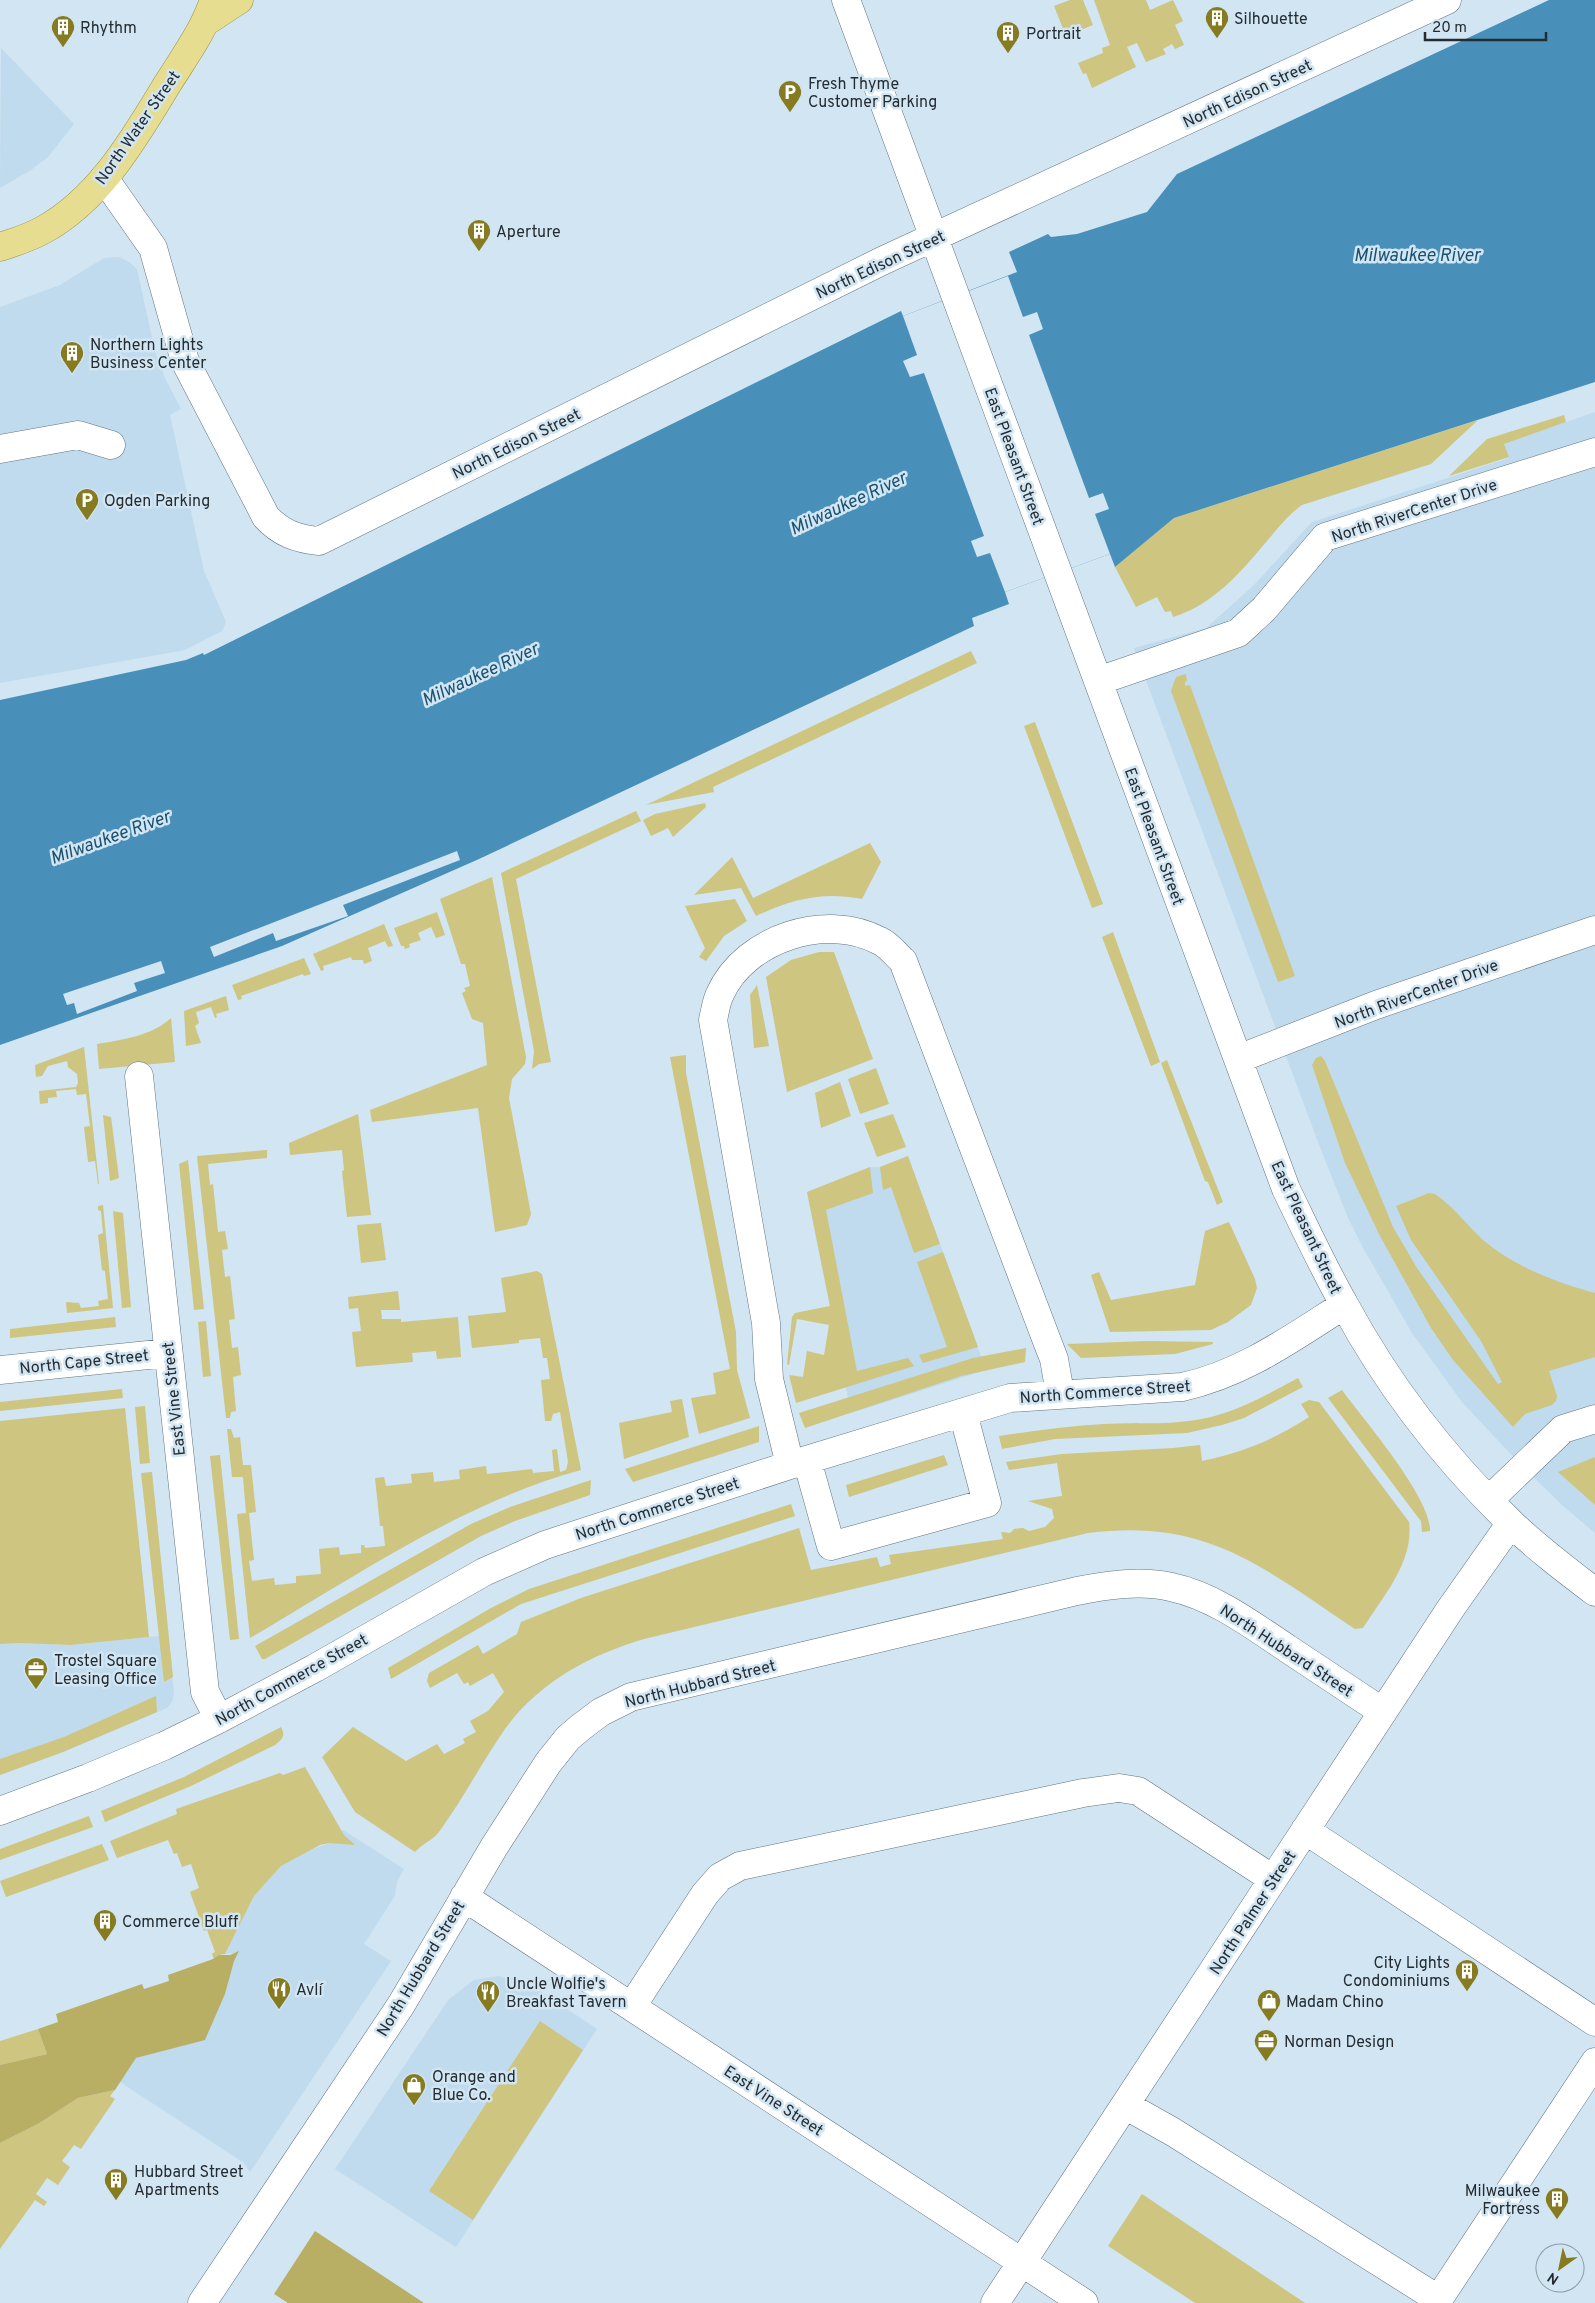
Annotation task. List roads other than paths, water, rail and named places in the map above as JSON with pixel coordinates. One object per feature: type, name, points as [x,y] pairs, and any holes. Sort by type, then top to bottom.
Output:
[{"type":"main road","name":"North Water Street","points":[[0,247],[30,237],[45,229],[78,204],[104,178],[152,110],[210,10],[239,0]]},
{"type":"street","name":"East Pleasant Street","points":[[846,0],[1286,1189],[1344,1305],[1388,1377],[1426,1428],[1511,1523],[1555,1562],[1595,1592]]},
{"type":"street","name":"North Edison Street","points":[[104,178],[153,248],[185,361],[266,517],[276,528],[304,540],[319,541],[882,260],[1447,0]]},
{"type":"street","points":[[0,449],[78,435],[111,445]]},
{"type":"street","name":"North RiverCenter Drive","points":[[1098,680],[1238,633],[1264,609],[1325,537],[1595,452]]},
{"type":"street","points":[[963,1413],[987,1503],[831,1546],[769,1379],[766,1323],[713,1020],[720,994],[738,968],[758,950],[785,937],[816,929],[852,930],[882,941],[903,961],[1054,1359],[1060,1393]]},
{"type":"street","name":"North RiverCenter Drive","points":[[1238,1059],[1376,1005],[1595,930]]},
{"type":"street","name":"East Vine Street","points":[[139,1076],[205,1692],[219,1720]]},
{"type":"street","name":"North Commerce Street","points":[[0,1811],[88,1778],[219,1720],[493,1568],[545,1545],[799,1462],[1010,1398],[1060,1393],[1182,1387],[1201,1383],[1248,1365],[1344,1305]]},
{"type":"street","name":"North Cape Street","points":[[0,1370],[168,1353]]},
{"type":"street","points":[[1489,1500],[1563,1429],[1595,1419]]},
{"type":"street","name":"North Palmer Street","points":[[995,2303],[1450,1608],[1511,1523]]},
{"type":"street","name":"North Hubbard Street","points":[[202,2303],[401,2005],[494,1847],[558,1750],[581,1727],[601,1712],[641,1695],[1105,1585],[1132,1584],[1170,1587],[1200,1596],[1238,1615],[1383,1712]]},
{"type":"street","points":[[632,2006],[705,1894],[720,1877],[740,1866],[1083,1793],[1119,1788],[1138,1791],[1273,1879]]},
{"type":"street","points":[[1305,1830],[1595,2022]]},
{"type":"street","name":"East Vine Street","points":[[464,1897],[1084,2303]]},
{"type":"street","points":[[1125,2105],[1174,2132],[1437,2301],[1595,2062]]},
{"type":"water","name":"Milwaukee River","points":[[1549,0],[1595,0],[1595,382],[1174,518],[1115,567],[1110,554],[1005,592],[1009,604],[972,618],[974,626],[479,859],[282,946],[0,1045],[0,700],[186,660],[203,653],[204,655],[901,311],[903,316],[1017,272],[1009,252],[1048,234],[1051,237],[1077,234],[1147,212],[1177,174]]},
{"type":"place","name":"Silhouette","points":[[1217,39]]},
{"type":"place","name":"Rhythm","points":[[63,48]]},
{"type":"place","name":"Portrait","points":[[1008,54]]},
{"type":"place","name":"Fresh Thyme Customer Parking","points":[[790,113]]},
{"type":"place","name":"Aperture","points":[[479,252]]},
{"type":"place","name":"Northern Lights Business Center","points":[[72,374]]},
{"type":"place","name":"Ogden Parking","points":[[87,521]]},
{"type":"place","name":"Trostel Square Leasing Office","points":[[36,1690]]},
{"type":"place","name":"Commerce Bluff","points":[[105,1942]]},
{"type":"place","name":"City Lights Condominiums","points":[[1467,1992]]},
{"type":"place","name":"Avlí","points":[[279,2010]]},
{"type":"place","name":"Uncle Wolfie's Breakfast Tavern","points":[[488,2013]]},
{"type":"place","name":"Madam Chino","points":[[1269,2022]]},
{"type":"place","name":"Norman Design","points":[[1266,2062]]},
{"type":"place","name":"Orange and Blue Co.","points":[[414,2106]]},
{"type":"place","name":"Hubbard Street Apartments","points":[[116,2201]]},
{"type":"place","name":"Milwaukee Fortress","points":[[1557,2220]]}]
